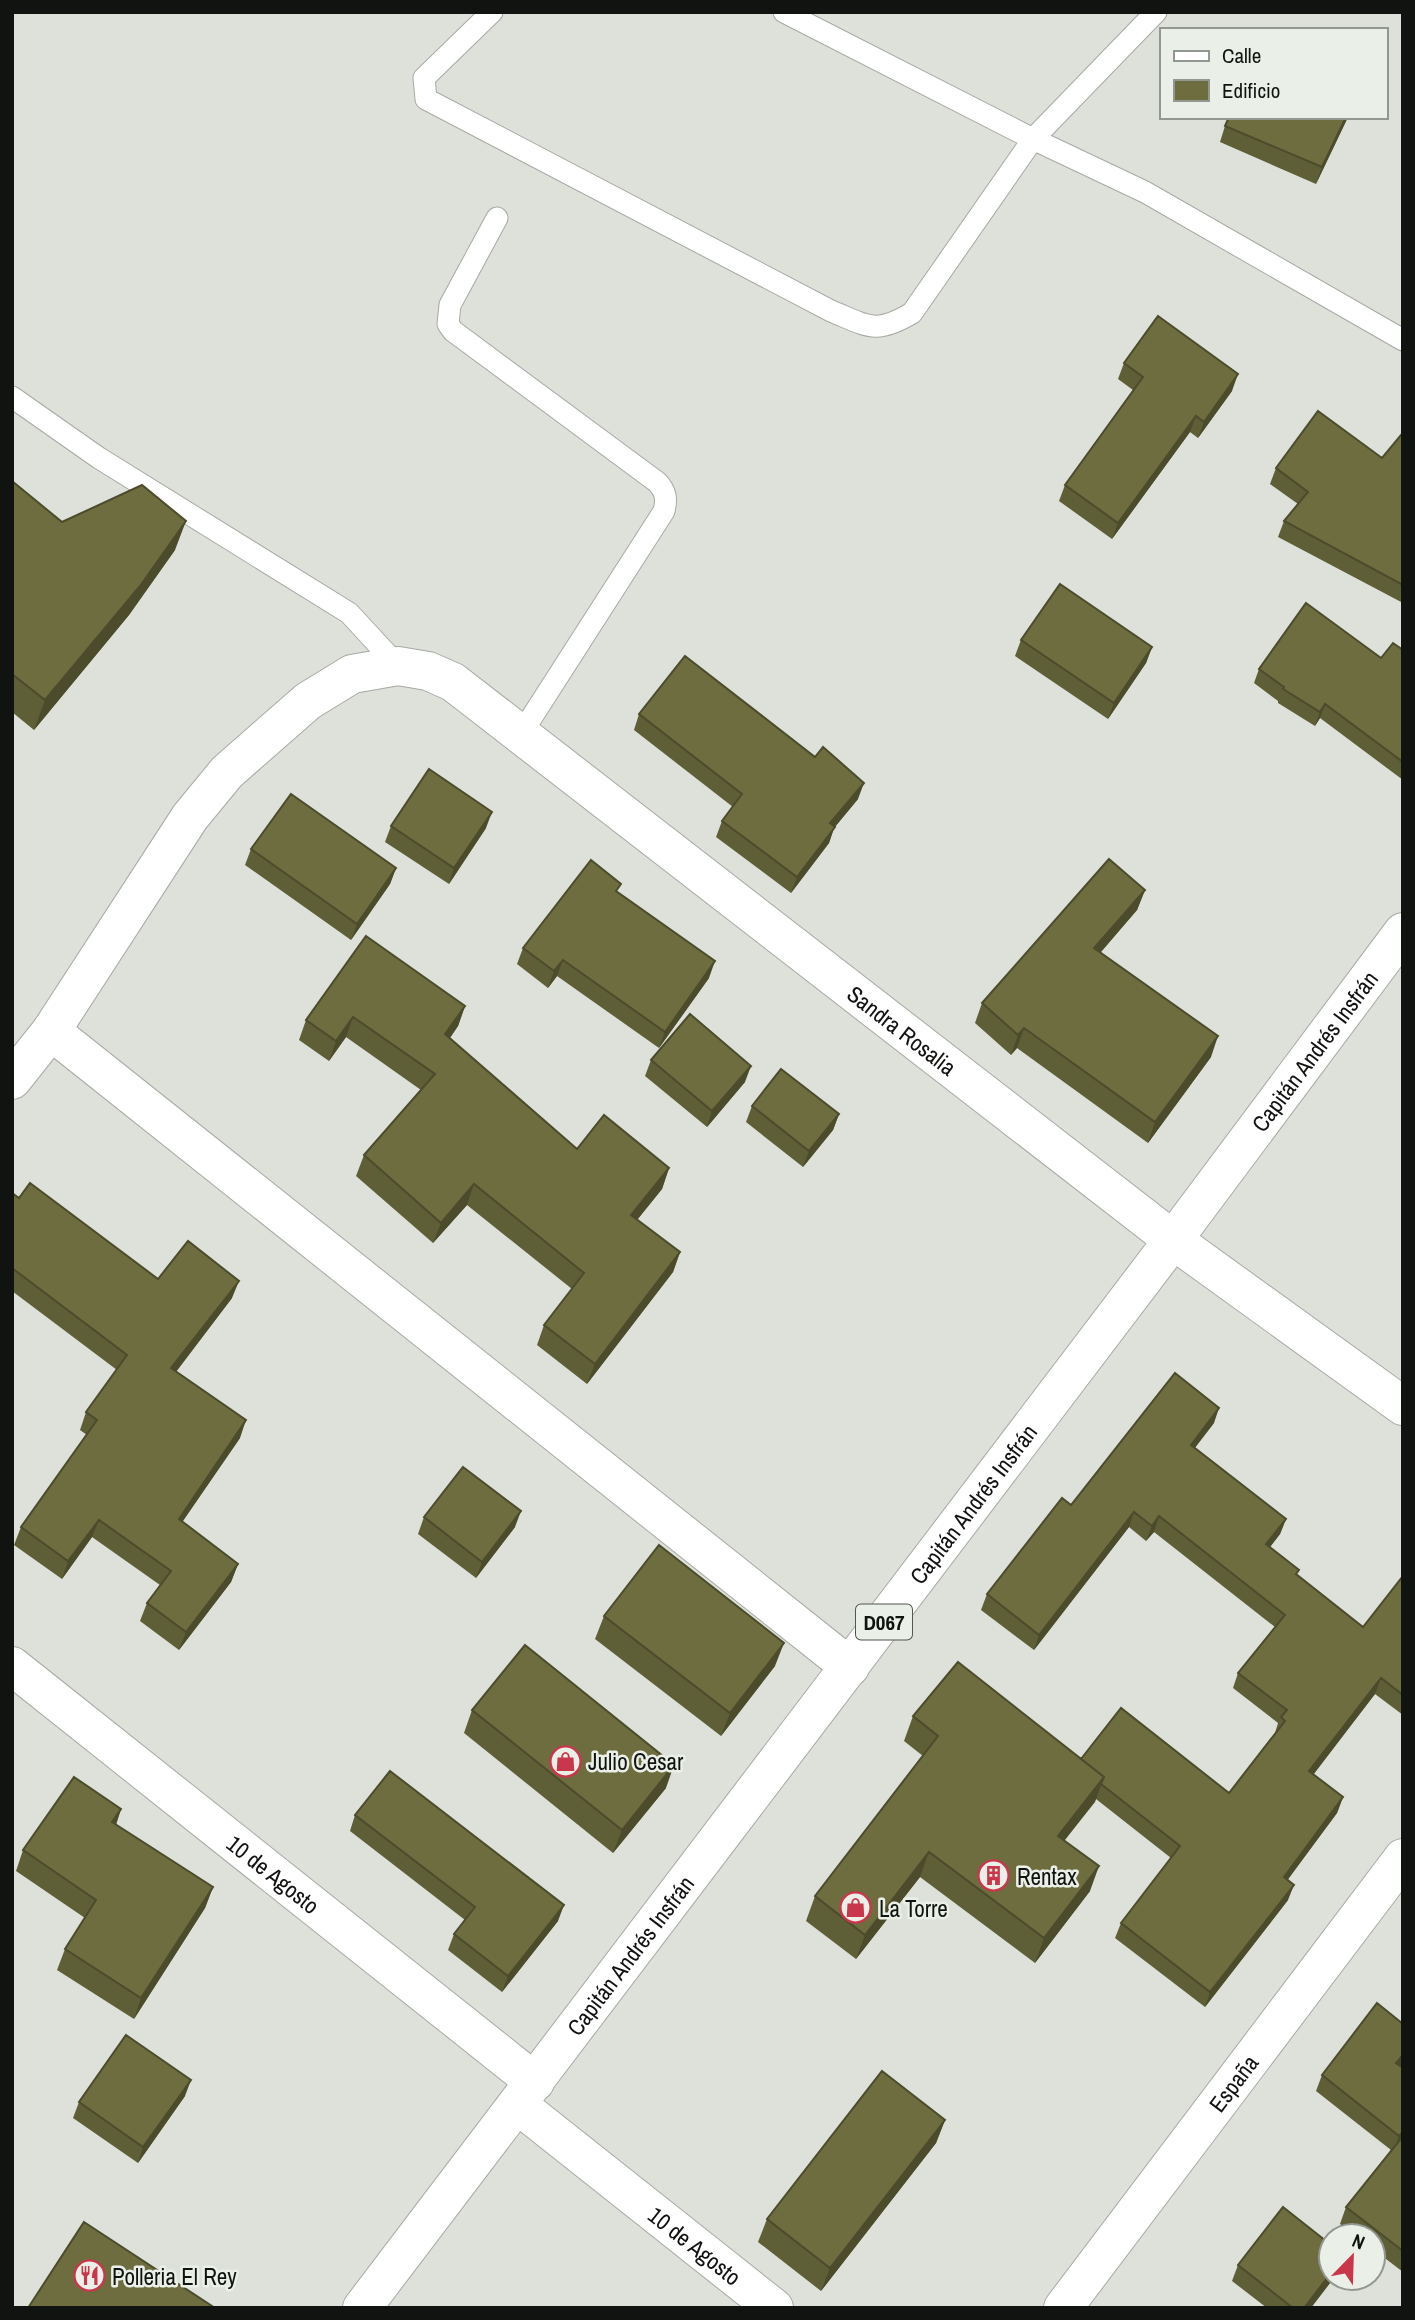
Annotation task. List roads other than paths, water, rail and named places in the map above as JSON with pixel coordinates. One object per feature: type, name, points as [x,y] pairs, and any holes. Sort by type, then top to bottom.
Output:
[{"type":"street","name":"Sandra Rosalia","points":[[398,666],[428,671],[453,681],[1173,1240],[1403,1406]]},
{"type":"street","points":[[12,1080],[51,1031],[190,817],[227,772],[308,701],[352,674],[398,666]]},
{"type":"street","name":"Capitán Andrés Insfrán","points":[[362,2308],[850,1667],[1403,932]]},
{"type":"street","points":[[51,1031],[850,1667]]},
{"type":"street","name":"10 de Agosto","points":[[12,1666],[527,2093],[774,2308]]},
{"type":"street","name":"España","points":[[1063,2308],[1403,1858]]},
{"type":"lane","points":[[492,12],[424,78],[426,99],[831,311],[874,328],[894,323],[912,313],[1033,139],[1156,12]]},
{"type":"lane","points":[[784,12],[1033,139],[1145,192],[1403,340]]},
{"type":"lane","points":[[496,218],[450,305],[448,324],[464,339],[657,482],[664,489],[666,500],[664,511],[521,734]]},
{"type":"lane","points":[[12,397],[99,458],[349,613],[398,666]]},
{"type":"place","name":"Julio Cesar","points":[[565,1761]]},
{"type":"place","name":"Rentax","points":[[994,1876]]},
{"type":"place","name":"La Torre","points":[[856,1908]]},
{"type":"place","name":"Polleria El Rey","points":[[89,2276]]}]
